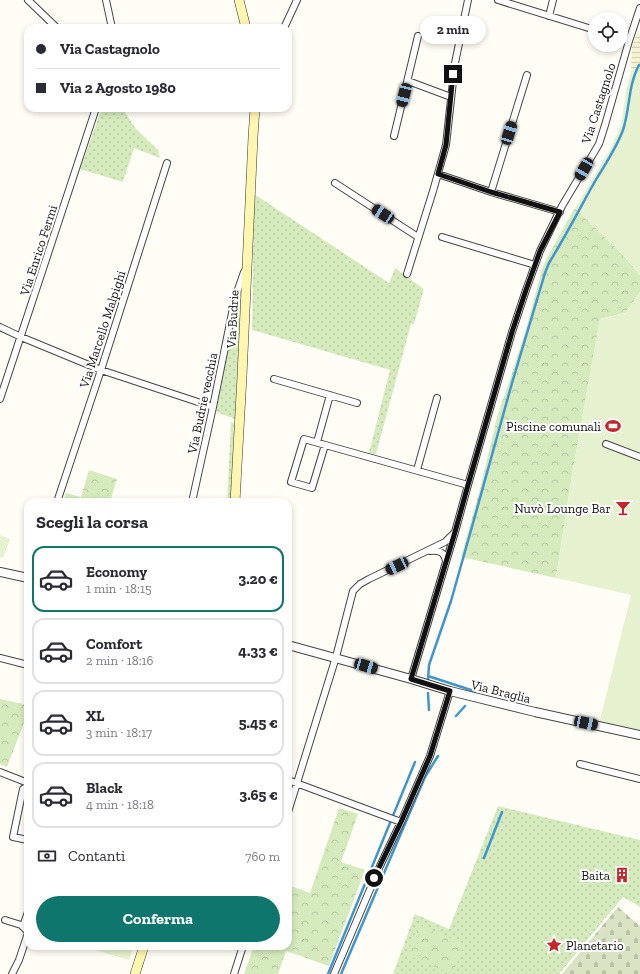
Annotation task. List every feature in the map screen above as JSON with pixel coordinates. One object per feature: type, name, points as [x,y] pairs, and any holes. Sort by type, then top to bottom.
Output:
[{"type":"main road","points":[[234,0],[240,24]]},
{"type":"main road","points":[[239,0],[245,24]]},
{"type":"main road","name":"Via Budrie","points":[[250,112],[253,137]]},
{"type":"main road","name":"Via Budrie","points":[[235,498],[255,112]]},
{"type":"main road","points":[[135,974],[143,950]]},
{"type":"street","points":[[28,0],[53,24]]},
{"type":"street","points":[[106,0],[111,24]]},
{"type":"street","points":[[285,24],[297,0]]},
{"type":"street","points":[[407,274],[446,145],[454,63],[468,0]]},
{"type":"street","points":[[498,0],[588,28]]},
{"type":"street","points":[[549,16],[553,0]]},
{"type":"street","name":"Via Castagnolo","points":[[411,679],[446,564],[512,332],[540,251],[560,212],[599,144],[629,41],[638,23],[640,8]]},
{"type":"street","points":[[244,18],[248,24]]},
{"type":"street","points":[[394,136],[418,36]]},
{"type":"street","points":[[491,192],[527,74]]},
{"type":"street","points":[[408,81],[451,97]]},
{"type":"street","name":"Via Enrico Fermi","points":[[0,399],[95,112]]},
{"type":"street","name":"Via Marcello Malpighi","points":[[58,498],[167,163]]},
{"type":"street","points":[[438,174],[491,192],[560,212]]},
{"type":"street","points":[[335,183],[418,237]]},
{"type":"street","points":[[442,237],[535,265]]},
{"type":"street","name":"Via Budrie vecchia","points":[[193,498],[235,298],[247,264]]},
{"type":"street","points":[[0,327],[101,370],[213,407]]},
{"type":"street","points":[[274,379],[357,403]]},
{"type":"street","points":[[317,442],[330,395]]},
{"type":"street","points":[[417,470],[437,398]]},
{"type":"street","points":[[325,445],[312,488],[291,482],[304,439],[468,485]]},
{"type":"street","points":[[606,444],[640,456]]},
{"type":"street","points":[[292,800],[336,657],[353,591],[360,584],[369,579],[445,542],[455,532]]},
{"type":"street","points":[[426,552],[442,552],[446,559],[446,564]]},
{"type":"street","points":[[0,572],[24,577]]},
{"type":"street","name":"Via Braglia","points":[[292,646],[336,657],[450,691],[535,712],[640,735]]},
{"type":"street","points":[[0,658],[24,664]]},
{"type":"street","points":[[334,974],[380,866],[395,820],[430,756],[450,691]]},
{"type":"street","points":[[580,764],[640,779]]},
{"type":"street","points":[[0,772],[24,783]]},
{"type":"street","points":[[292,781],[395,820]]},
{"type":"street","points":[[24,789],[13,837],[24,839]]},
{"type":"street","points":[[4,920],[23,926]]},
{"type":"street","points":[[12,974],[20,960],[24,946]]},
{"type":"street","points":[[234,974],[242,950]]},
{"type":"shaded area","points":[[637,33],[640,34],[640,67],[631,71],[632,45]]},
{"type":"green space","points":[[640,67],[640,275],[624,256],[575,208],[610,149],[621,126],[626,90],[631,71]]},
{"type":"green space","points":[[101,112],[125,112],[136,129],[158,150],[160,158],[134,148],[123,182],[80,169]]},
{"type":"green space","points":[[254,194],[389,283],[395,268],[424,289],[414,324],[411,324],[376,454],[369,453],[390,370],[252,330]]},
{"type":"green space","points":[[575,208],[624,256],[640,275],[640,292],[625,313],[600,319],[572,475],[556,578],[461,557],[480,489],[497,417],[526,329],[543,266]]},
{"type":"green space","points":[[242,285],[235,419],[216,412]]},
{"type":"green space","points":[[640,292],[640,738],[598,728],[631,595],[556,578],[572,475],[600,319],[625,313]]},
{"type":"green space","points":[[231,422],[234,423],[232,498],[227,498]]},
{"type":"green space","points":[[89,470],[117,479],[111,498],[64,498],[66,493],[81,497]]},
{"type":"green space","points":[[0,535],[10,539],[3,558],[0,557]]},
{"type":"green space","points":[[0,699],[24,704],[24,722],[7,767],[0,764]]},
{"type":"green space","points":[[498,806],[640,840],[640,907],[623,897],[559,974],[393,974],[415,914],[449,929]]},
{"type":"green space","points":[[339,808],[358,814],[341,862],[365,870],[329,966],[286,951],[278,974],[244,974],[253,950],[292,950],[292,886],[310,893]]},
{"type":"green space","points":[[618,907],[640,926],[640,974],[562,974]]},
{"type":"green space","points":[[419,925],[465,944],[452,974],[406,955]]},
{"type":"green space","points":[[95,950],[132,950],[129,960]]},
{"type":"waterway","points":[[428,680],[429,665],[451,601],[512,383],[545,273],[549,263],[620,137],[625,122],[635,73],[640,65]]},
{"type":"waterway","points":[[428,676],[474,691],[475,695]]},
{"type":"waterway","points":[[428,693],[429,710]]},
{"type":"waterway","points":[[456,716],[465,706]]},
{"type":"waterway","points":[[341,974],[425,777],[438,756]]},
{"type":"waterway","points":[[328,974],[415,762]]},
{"type":"waterway","points":[[484,858],[502,812]]},
{"type":"place","name":"Piscine comunali","points":[[613,426]]},
{"type":"place","name":"Nuvò Lounge Bar","points":[[623,508]]},
{"type":"place","name":"Baita","points":[[622,875]]},
{"type":"place","name":"Planetario","points":[[554,945]]},
{"type":"route","points":[[374,878],[430,756],[450,691],[411,679],[512,332],[540,251],[560,212],[491,192],[438,174],[446,145],[453,74]]}]
